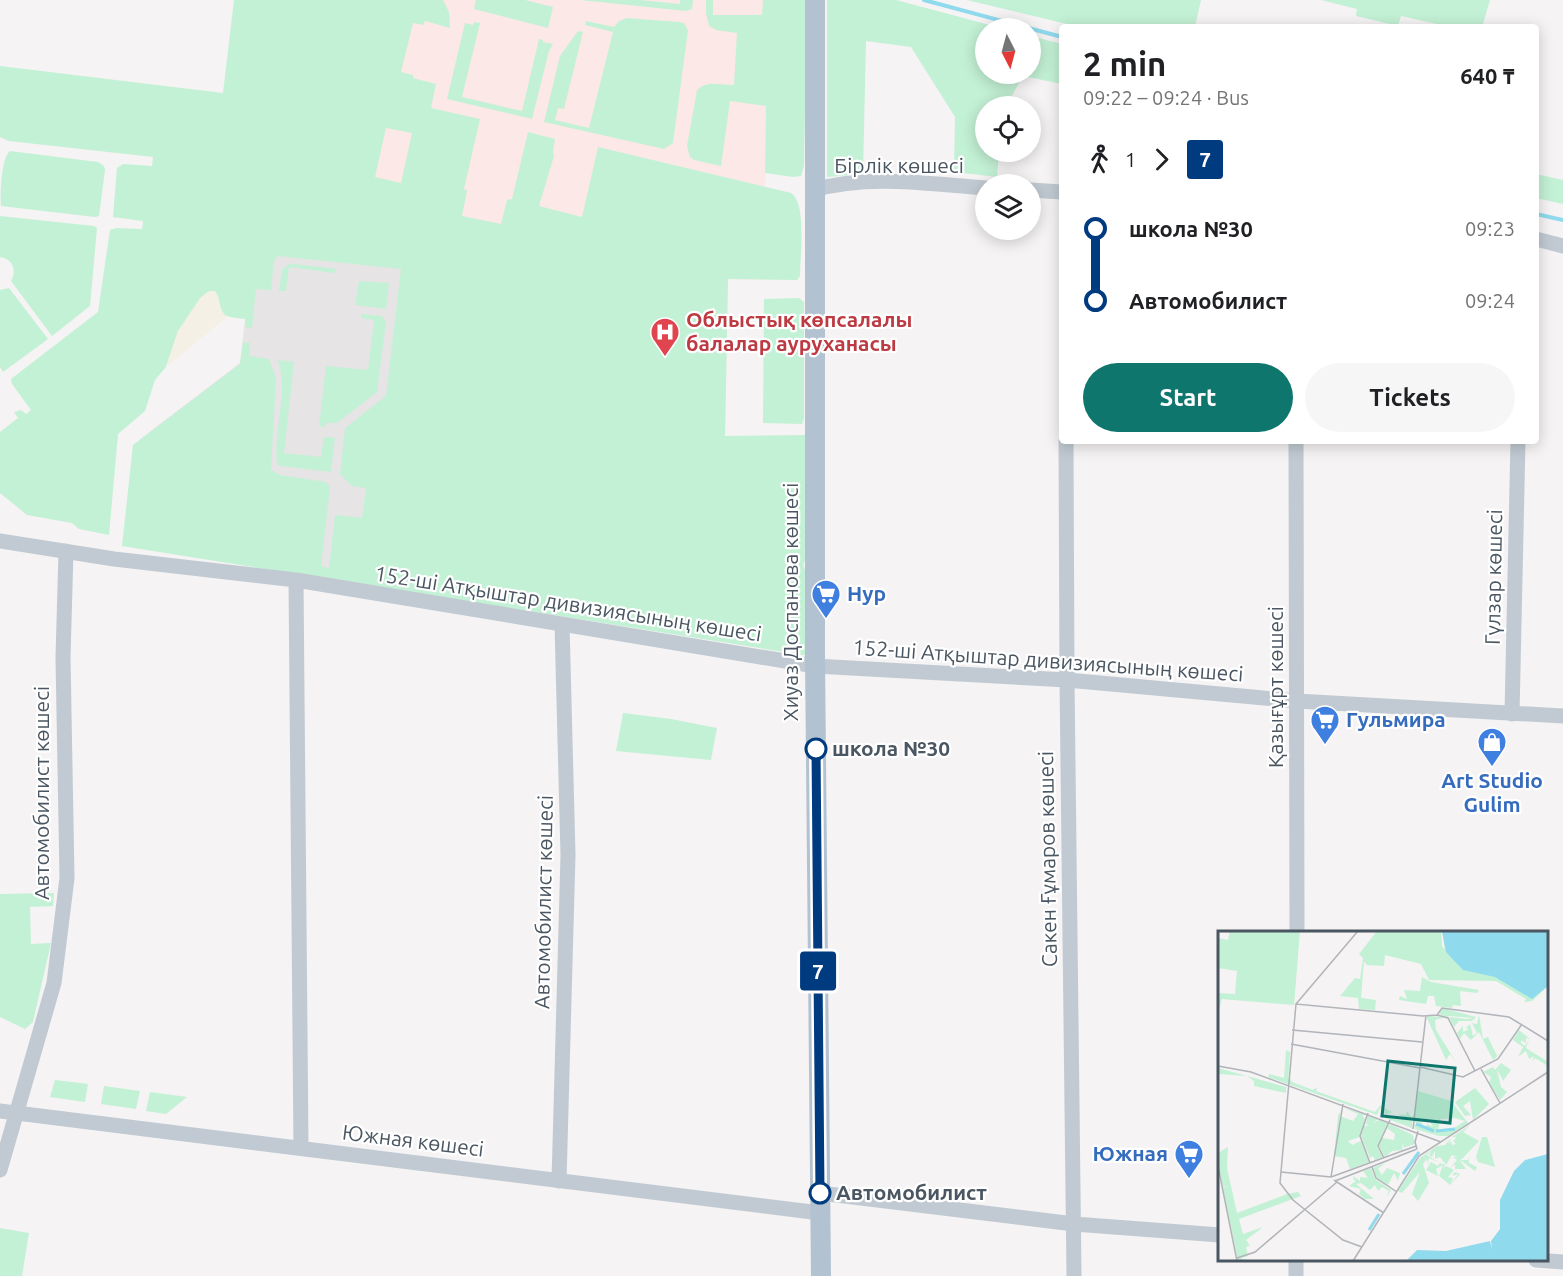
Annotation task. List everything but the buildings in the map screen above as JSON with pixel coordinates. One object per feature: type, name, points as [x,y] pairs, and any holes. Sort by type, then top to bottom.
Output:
[{"type":"main road","name":"Хиуаз Доспанова көшесі","points":[[815,0],[815,666],[821,1276]]},
{"type":"street","name":"Бірлік көшесі","points":[[814,190],[842,184],[869,182],[975,187]]},
{"type":"street","points":[[1041,191],[1059,192]]},
{"type":"street","points":[[1539,240],[1563,246]]},
{"type":"street","name":"Сакен Ғұмаров көшесі","points":[[1066,444],[1074,1276]]},
{"type":"street","name":"Қазығұрт көшесі","points":[[1296,444],[1297,931]]},
{"type":"street","name":"Гүлзар көшесі","points":[[1512,714],[1518,444]]},
{"type":"street","name":"152-ші Атқыштар дивизиясының көшесі","points":[[0,541],[296,580],[815,666],[1067,680],[1297,701],[1563,716]]},
{"type":"street","name":"Автомобилист көшесі","points":[[0,1170],[8,1112],[54,983],[67,878],[63,657],[66,551]]},
{"type":"street","points":[[296,580],[300,1148]]},
{"type":"street","name":"Автомобилист көшесі","points":[[559,1181],[568,855],[562,624]]},
{"type":"street","name":"Южная көшесі","points":[[8,1112],[820,1214]]},
{"type":"street","points":[[820,1193],[1074,1224],[1218,1235]]},
{"type":"street","points":[[1548,1261],[1563,1262]]},
{"type":"shaded area","name":"Облыстық көпсалалы балалар ауруханасы","points":[[301,0],[770,0],[764,280],[728,279],[725,436],[762,619],[616,248],[275,211]]},
{"type":"shaded area","points":[[255,236],[590,268],[546,605],[130,534],[139,440],[240,363]]},
{"type":"green space","points":[[234,0],[443,0],[449,12],[450,28],[425,21],[423,25],[413,23],[401,72],[436,84],[431,108],[480,119],[464,189],[467,191],[462,216],[501,224],[507,200],[512,199],[528,132],[555,139],[554,156],[539,206],[582,217],[598,147],[791,193],[796,199],[801,219],[800,276],[797,280],[728,279],[725,436],[806,435],[808,554],[803,565],[808,577],[809,656],[122,546],[133,445],[240,364],[243,342],[250,343],[249,356],[269,359],[276,378],[271,470],[280,475],[326,482],[330,487],[321,566],[329,568],[335,515],[362,518],[366,488],[352,486],[340,474],[345,428],[386,396],[401,269],[278,256],[274,261],[271,290],[256,289],[252,328],[245,327],[245,319],[224,314],[217,294],[206,293],[178,331],[166,367],[155,380],[145,411],[118,434],[109,535],[79,529],[72,523],[27,515],[0,493],[0,432],[18,418],[14,412],[21,410],[26,414],[31,410],[12,384],[11,379],[98,312],[110,230],[116,228],[142,229],[143,221],[113,217],[117,168],[123,164],[152,166],[153,157],[9,141],[0,137],[0,66],[223,93]],"holes":[[[386,128],[412,133],[401,183],[375,177]]]},
{"type":"green space","points":[[476,0],[525,0],[553,7],[548,28],[474,9]]},
{"type":"green space","points":[[580,0],[640,0],[680,4],[680,0],[693,0],[692,9],[686,11]]},
{"type":"green space","points":[[706,0],[713,0],[713,15],[762,15],[763,0],[807,0],[804,166],[801,176],[765,173],[766,106],[730,101],[721,166],[690,157],[687,146],[697,90],[709,84],[734,85],[737,33],[716,30],[709,26]]},
{"type":"green space","points":[[827,0],[896,0],[975,21],[975,84],[1018,84],[1012,96],[975,96],[975,162],[998,162],[997,174],[954,172],[955,117],[911,47],[866,41],[863,174],[827,177]]},
{"type":"green space","points":[[967,0],[1201,0],[1196,24],[1067,24]]},
{"type":"green space","points":[[1321,0],[1490,0],[1483,24],[1437,24],[1401,16],[1399,24],[1390,24],[1356,16],[1357,9]]},
{"type":"green space","points":[[627,18],[679,22],[684,23],[688,30],[673,143],[664,149],[544,122],[560,56],[578,31],[583,32],[564,109],[558,108],[555,120],[589,128],[613,32],[585,25],[586,21],[614,27],[619,21]]},
{"type":"green space","points":[[474,22],[480,23],[462,97],[522,111],[539,39],[553,44],[549,51],[532,119],[447,99],[465,23],[473,25]]},
{"type":"green space","points":[[1041,39],[1059,43],[1059,83],[1041,80]]},
{"type":"green space","points":[[10,151],[98,162],[104,166],[99,216],[1,206],[3,169]]},
{"type":"green space","points":[[1539,175],[1563,180],[1563,204],[1539,199]]},
{"type":"green space","points":[[0,216],[97,228],[90,306],[52,336],[11,281],[14,273],[13,266],[8,260],[0,257]]},
{"type":"green space","points":[[289,264],[336,269],[335,273],[289,267],[286,291],[279,291],[282,270]]},
{"type":"green space","points":[[359,281],[389,283],[386,309],[355,305]]},
{"type":"green space","points":[[9,288],[48,339],[3,372],[0,367],[0,290]]},
{"type":"green space","points":[[799,298],[804,302],[804,418],[802,424],[763,423],[764,299]]},
{"type":"green space","points":[[361,314],[382,316],[386,322],[377,392],[337,423],[326,423],[325,427],[319,426],[326,366],[368,370],[374,320],[361,318]]},
{"type":"green space","points":[[278,360],[294,362],[284,453],[321,457],[324,437],[335,438],[331,472],[277,464],[276,451],[282,386]]},
{"type":"green space","points":[[623,713],[717,728],[711,760],[616,751]]},
{"type":"green space","points":[[54,893],[53,906],[30,907],[31,944],[51,943],[33,1022],[25,1029],[0,1017],[0,894]]},
{"type":"green space","points":[[55,1080],[88,1084],[85,1102],[50,1097]]},
{"type":"green space","points":[[104,1086],[140,1091],[136,1109],[101,1104]]},
{"type":"green space","points":[[150,1092],[187,1097],[166,1114],[146,1111]]},
{"type":"green space","points":[[0,1228],[29,1233],[22,1276],[0,1276]]},
{"type":"sand","points":[[209,291],[215,291],[222,311],[227,317],[166,367],[178,331],[200,298]]},
{"type":"waterway","points":[[924,0],[1059,36]]},
{"type":"waterway","points":[[1539,215],[1563,220]]},
{"type":"bus line","name":"7","points":[[816,749],[820,1193]]},
{"type":"place","name":"Облыстық көпсалалы балалар ауруханасы","points":[[665,358]]},
{"type":"place","name":"Нур","points":[[826,620]]},
{"type":"place","name":"Гульмира","points":[[1325,746]]},
{"type":"place","name":"школа №30","points":[[816,749]]},
{"type":"place","name":"Art Studio Gulim","points":[[1492,768]]},
{"type":"place","name":"Южная","points":[[1189,1180]]},
{"type":"place","name":"Автомобилист","points":[[820,1193]]}]
